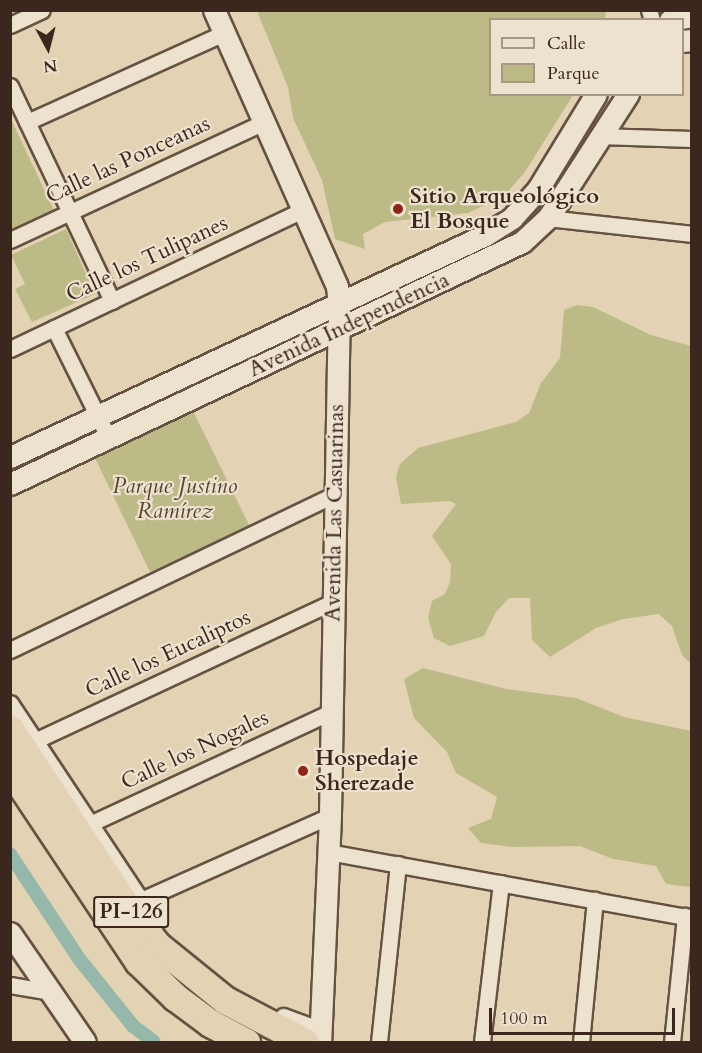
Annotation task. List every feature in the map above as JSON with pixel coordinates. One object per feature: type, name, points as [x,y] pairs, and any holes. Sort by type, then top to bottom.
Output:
[{"type":"highway","name":"PI-126","points":[[20,746],[83,827],[139,921],[175,997],[210,1023],[246,1042]]},
{"type":"highway","name":"PI-126","points":[[20,746],[139,921],[188,974],[225,1000],[315,1038]]},
{"type":"main road","name":"Avenida Las Casuarinas","points":[[214,10],[337,286],[339,304],[330,816],[315,1038]]},
{"type":"main road","name":"Avenida Independencia","points":[[10,457],[485,235],[512,218],[538,189],[595,96]]},
{"type":"main road","name":"Avenida Independencia","points":[[10,484],[494,258],[522,242],[548,218],[598,136],[627,96]]},
{"type":"main road","points":[[10,933],[85,1042]]},
{"type":"street","points":[[10,25],[42,10]]},
{"type":"street","points":[[27,122],[224,33]]},
{"type":"street","points":[[10,86],[112,301]]},
{"type":"street","name":"Calle las Ponceanas","points":[[10,240],[264,122]]},
{"type":"street","points":[[598,136],[692,139]]},
{"type":"street","name":"Calle los Tulipanes","points":[[10,349],[303,210]]},
{"type":"street","points":[[548,218],[692,234]]},
{"type":"street","points":[[54,328],[109,439]]},
{"type":"street","points":[[10,650],[335,494]]},
{"type":"street","name":"Calle los Eucaliptos","points":[[20,746],[333,602]]},
{"type":"street","points":[[10,703],[20,746]]},
{"type":"street","name":"Calle los Nogales","points":[[83,827],[331,712]]},
{"type":"street","points":[[139,921],[330,816]]},
{"type":"street","points":[[328,852],[688,917],[672,1042]]},
{"type":"street","points":[[379,1042],[398,864]]},
{"type":"street","points":[[482,1042],[501,883]]},
{"type":"street","points":[[581,1042],[595,900]]},
{"type":"street","points":[[10,985],[51,993]]},
{"type":"green space","points":[[606,10],[605,18],[489,18],[489,96],[572,96],[525,172],[505,195],[468,213],[385,222],[363,234],[365,249],[335,239],[322,180],[293,118],[288,87],[257,11]]},
{"type":"green space","points":[[10,117],[57,217],[10,237]]},
{"type":"green space","points":[[66,229],[95,294],[32,322],[15,289],[25,284],[11,255]]},
{"type":"green space","points":[[577,305],[593,307],[651,335],[691,346],[691,664],[682,655],[672,626],[659,614],[623,619],[596,628],[550,657],[532,640],[530,598],[509,598],[496,612],[484,636],[450,646],[434,638],[428,618],[432,601],[445,594],[450,582],[451,564],[432,536],[456,504],[450,501],[401,504],[396,477],[400,464],[418,448],[516,422],[529,413],[541,383],[560,358],[564,310]]},
{"type":"green space","name":"Parque Justino Ramírez","points":[[193,411],[251,529],[150,572],[95,458]]},
{"type":"green space","points":[[423,668],[506,689],[576,698],[624,717],[691,731],[691,887],[666,884],[656,866],[613,859],[580,846],[511,847],[481,843],[468,828],[491,819],[497,797],[456,773],[447,752],[414,718],[404,679]]},
{"type":"waterway","points":[[10,854],[80,960],[133,1026],[154,1042]]},
{"type":"place","name":"Sitio Arqueológico El Bosque","points":[[398,209]]},
{"type":"place","name":"Hospedaje Sherezade","points":[[303,771]]}]
